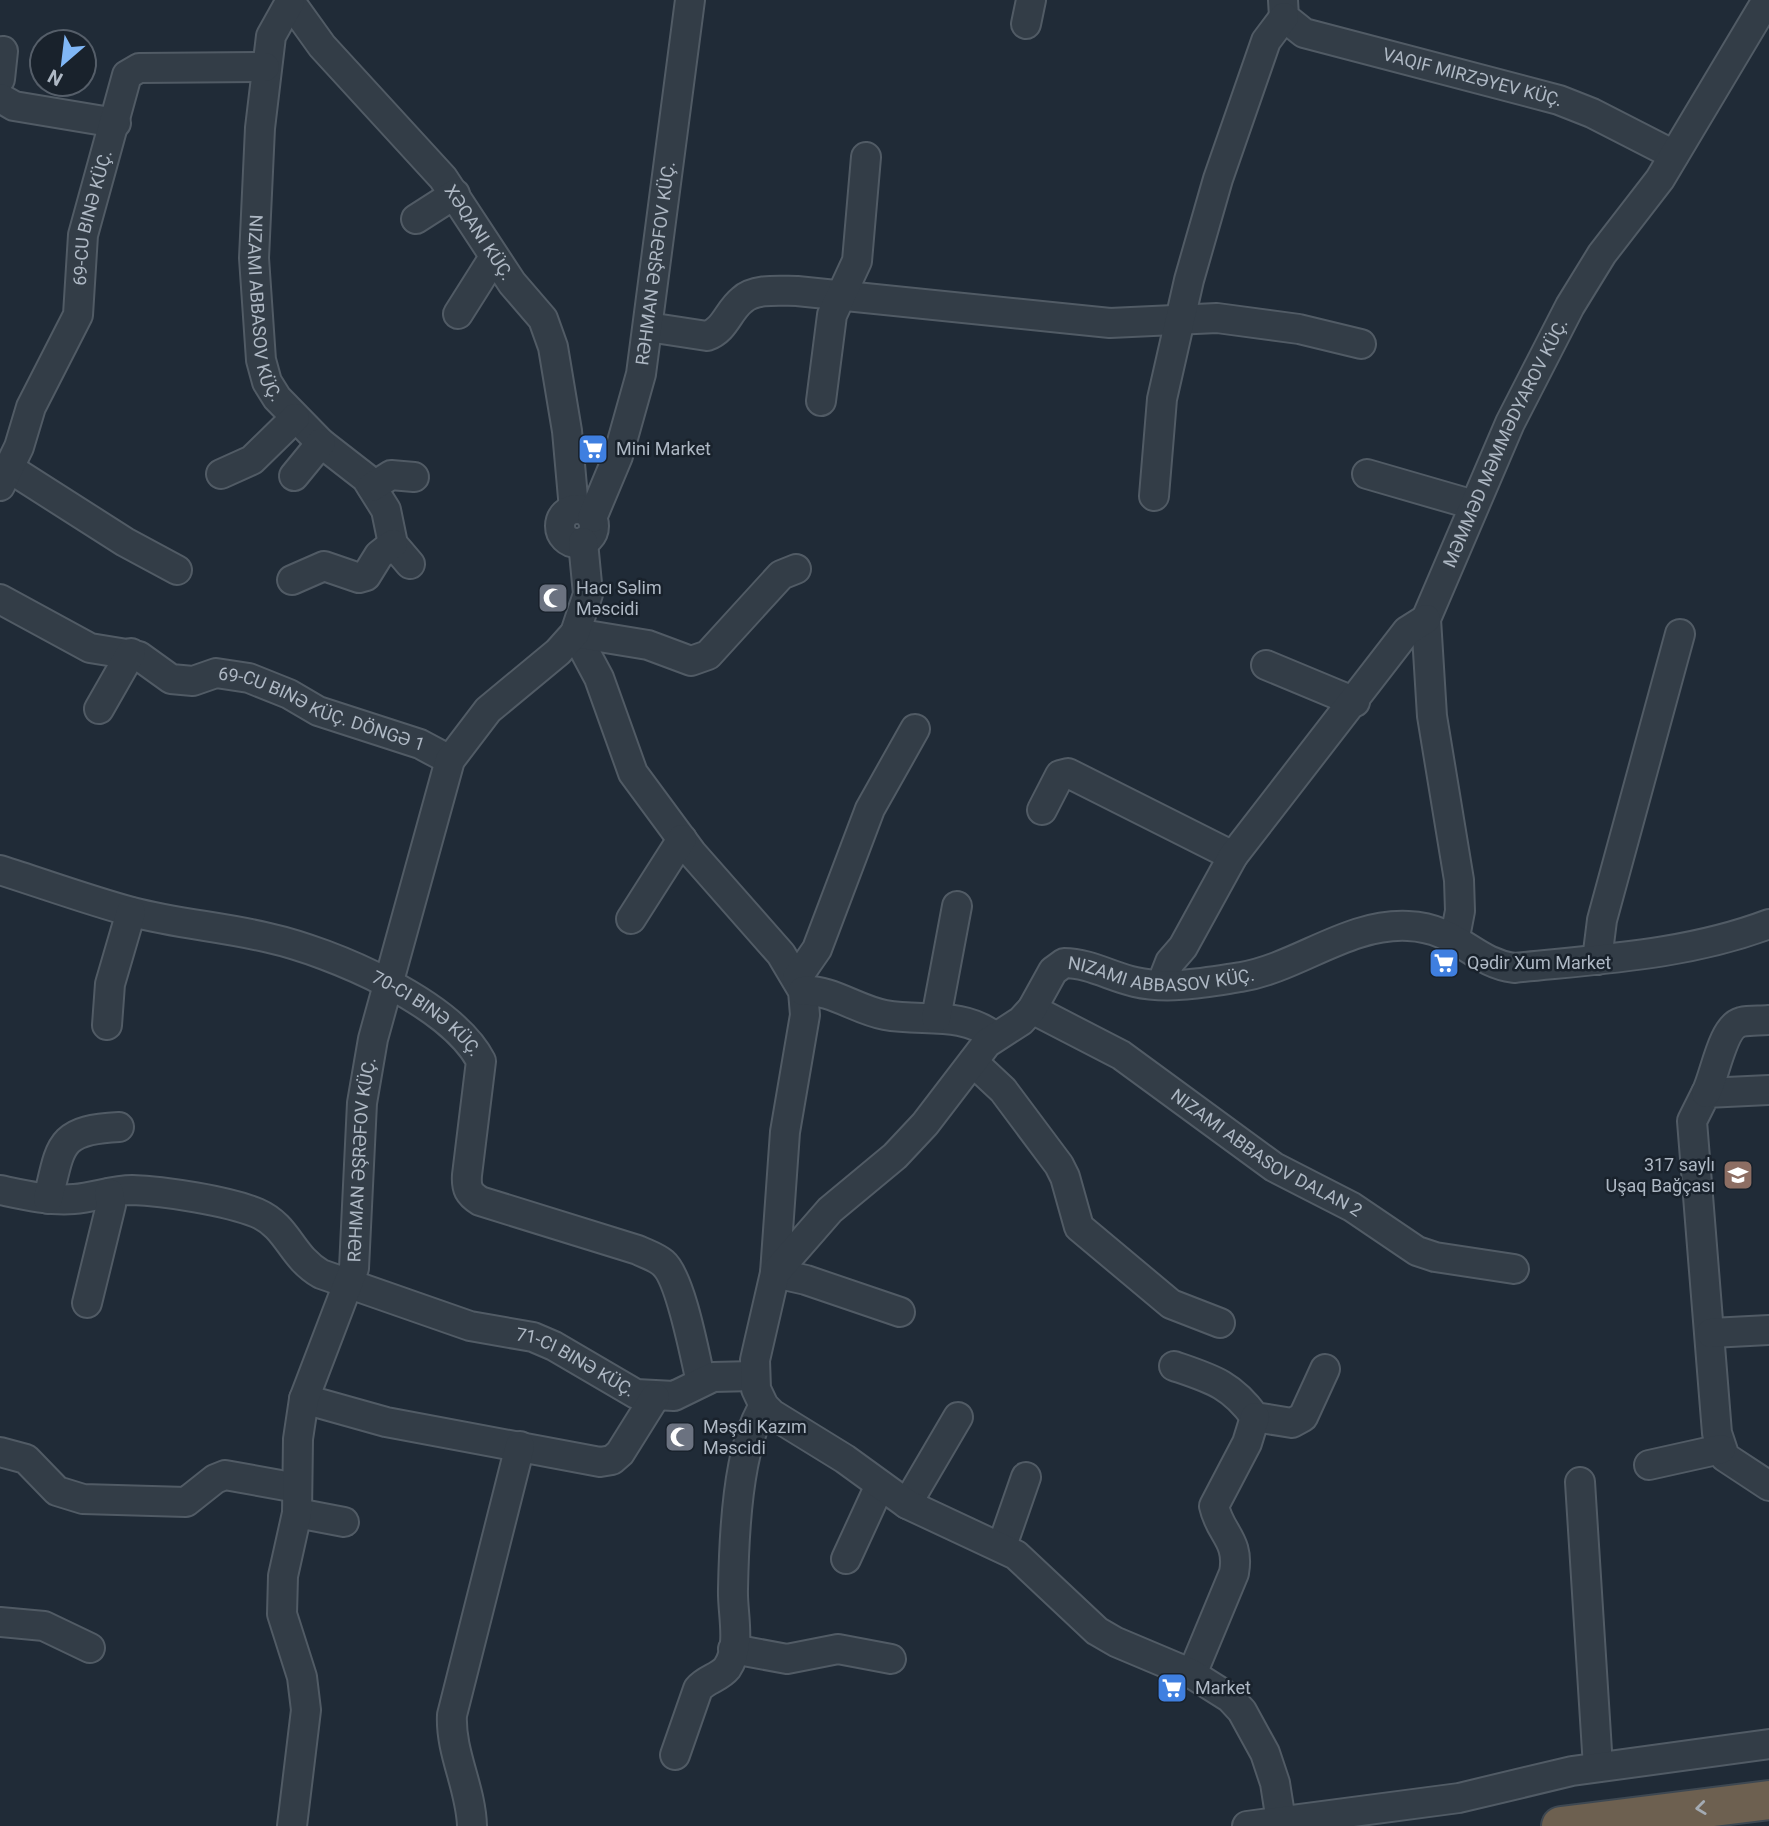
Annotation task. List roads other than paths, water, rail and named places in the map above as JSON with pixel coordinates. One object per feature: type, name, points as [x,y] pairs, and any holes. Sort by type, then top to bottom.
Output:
[{"type":"highway","points":[[1561,1826],[1769,1800]]},
{"type":"street","name":"RƏHMAN ƏŞRƏFOV KÜÇ.","points":[[292,1826],[304,1743],[305,1703],[302,1677],[285,1628],[281,1593],[297,1500],[298,1439],[304,1399],[349,1285],[356,1246],[367,1069],[387,983],[450,760],[488,710],[558,652],[575,633],[588,594],[583,523],[608,483],[629,422],[641,374],[690,0]]},
{"type":"street","name":"MƏMMƏD MƏMMƏDYAROV KÜÇ.","points":[[1455,937],[1460,911],[1459,880],[1432,716],[1426,619],[1527,386],[1570,306],[1602,254],[1674,155],[1767,0]]},
{"type":"street","name":"NIZAMI ABBASOV KÜÇ.","points":[[289,1],[275,25],[265,67],[254,238],[261,360],[267,382],[295,418],[321,443],[357,468],[372,487],[386,510],[401,554],[379,555],[366,576],[359,578],[324,566],[292,580]]},
{"type":"street","name":"XƏQANI KÜÇ.","points":[[289,1],[321,46],[433,165],[495,257],[543,319],[550,335],[583,523]]},
{"type":"street","points":[[1154,496],[1162,399],[1198,245],[1266,41],[1283,8]]},
{"type":"street","name":"VAQIF MIRZƏYEV KÜÇ.","points":[[1283,8],[1304,33],[1325,41],[1559,100],[1592,113],[1674,155]]},
{"type":"street","points":[[0,79],[3,51]]},
{"type":"street","name":"69-CU BINƏ KÜÇ.","points":[[5,477],[31,407],[78,314],[83,235],[116,123],[127,75],[132,71],[265,67]]},
{"type":"street","points":[[0,98],[14,106],[116,123]]},
{"type":"street","points":[[821,401],[830,324],[857,261],[866,157]]},
{"type":"street","points":[[416,219],[455,194]]},
{"type":"street","points":[[458,314],[495,257]]},
{"type":"street","points":[[648,327],[707,336],[720,328],[742,300],[768,291],[843,295],[1110,323],[1182,317],[1253,321],[1361,344]]},
{"type":"street","points":[[221,474],[252,460],[295,418]]},
{"type":"street","points":[[294,476],[321,443]]},
{"type":"street","points":[[1367,474],[1474,505]]},
{"type":"street","points":[[372,487],[391,475],[414,477]]},
{"type":"street","points":[[5,477],[177,570]]},
{"type":"street","points":[[575,633],[624,639],[681,659],[698,660],[708,655],[781,575],[796,569]]},
{"type":"street","name":"69-CU BINƏ KÜÇ. DÖNGƏ 1","points":[[0,599],[90,648],[131,653],[150,662],[171,679],[183,682],[216,673],[263,682],[318,711],[420,744],[450,760]]},
{"type":"street","points":[[1161,985],[1170,962],[1183,947],[1233,856],[1355,702],[1407,631],[1426,619]]},
{"type":"street","points":[[575,633],[598,678],[633,773],[682,839],[772,942],[800,984],[805,1015],[785,1132],[775,1273],[806,1280],[900,1312]]},
{"type":"street","points":[[1597,960],[1602,920],[1680,634]]},
{"type":"street","points":[[99,709],[131,653]]},
{"type":"street","points":[[1266,665],[1355,702]]},
{"type":"street","points":[[800,984],[817,949],[870,809],[915,729]]},
{"type":"street","points":[[1042,810],[1060,775],[1068,773],[1233,856]]},
{"type":"street","points":[[631,919],[682,839]]},
{"type":"street","name":"70-CI BINƏ KÜÇ.","points":[[0,870],[131,912],[295,944],[387,983],[449,1023],[474,1048],[481,1061],[466,1186],[470,1194],[480,1201],[638,1250],[663,1263],[671,1275],[687,1324],[701,1382]]},
{"type":"street","points":[[936,1018],[957,906]]},
{"type":"street","points":[[107,1025],[110,984],[131,912]]},
{"type":"street","name":"NIZAMI ABBASOV KÜÇ.","points":[[754,1377],[760,1336],[775,1273],[830,1210],[895,1156],[994,1036],[1021,1021],[1032,1009],[1053,971],[1064,963],[1082,965],[1140,983],[1161,985],[1218,980],[1269,970],[1357,933],[1395,926],[1438,929],[1455,937],[1486,959],[1506,967],[1597,960],[1702,946],[1769,925]]},
{"type":"street","points":[[800,984],[887,1016],[975,1023],[994,1036]]},
{"type":"street","name":"NIZAMI ABBASOV DALAN 2","points":[[1032,1009],[1121,1055],[1274,1167],[1352,1207],[1417,1251],[1435,1257],[1514,1269]]},
{"type":"street","points":[[1769,1020],[1740,1022],[1731,1028],[1725,1037],[1706,1094],[1692,1121],[1717,1433],[1721,1449],[1734,1466],[1769,1486]]},
{"type":"street","points":[[972,1062],[1003,1090],[1059,1165],[1079,1227],[1171,1304],[1220,1323]]},
{"type":"street","points":[[1706,1094],[1769,1090]]},
{"type":"street","points":[[48,1199],[59,1153],[67,1141],[78,1132],[93,1128],[119,1127]]},
{"type":"street","name":"71-CI BINƏ KÜÇ.","points":[[0,1190],[48,1199],[75,1199],[130,1190],[168,1194],[256,1213],[273,1222],[308,1267],[349,1285],[470,1326],[533,1337],[554,1346],[636,1394],[674,1396],[701,1382],[728,1375],[754,1377]]},
{"type":"street","points":[[87,1303],[111,1205],[109,1193]]},
{"type":"street","points":[[1711,1333],[1769,1330]]},
{"type":"street","points":[[1174,1366],[1220,1382],[1240,1396],[1255,1417],[1292,1423],[1303,1417],[1325,1369]]},
{"type":"street","points":[[754,1377],[764,1406],[783,1423],[845,1459],[907,1504],[949,1526],[1002,1546],[1035,1571],[1097,1631],[1116,1642],[1192,1674],[1230,1698],[1253,1729],[1275,1783],[1281,1821]]},
{"type":"street","points":[[304,1399],[386,1422],[600,1462],[612,1460],[620,1453],[655,1397]]},
{"type":"street","points":[[675,1755],[698,1689],[704,1681],[719,1675],[726,1668],[733,1649],[733,1591],[739,1504],[752,1426],[764,1406]]},
{"type":"street","points":[[1192,1674],[1234,1573],[1237,1557],[1234,1545],[1216,1517],[1213,1506],[1247,1443],[1255,1417]]},
{"type":"street","points":[[907,1504],[958,1418]]},
{"type":"street","points":[[472,1826],[469,1791],[454,1744],[452,1714],[520,1446]]},
{"type":"street","points":[[1649,1465],[1721,1449]]},
{"type":"street","points":[[0,1452],[26,1459],[57,1490],[83,1499],[186,1502],[215,1479],[225,1475],[297,1500],[344,1522]]},
{"type":"street","points":[[1002,1546],[1026,1477]]},
{"type":"street","points":[[1580,1482],[1598,1768]]},
{"type":"street","points":[[846,1559],[880,1485]]},
{"type":"street","points":[[0,1622],[44,1626],[90,1648]]},
{"type":"street","points":[[733,1649],[787,1659],[838,1649],[891,1659]]},
{"type":"street","points":[[1247,1826],[1460,1798],[1537,1777],[1769,1744]]},
{"type":"place","name":"Mini Market","points":[[593,449]]},
{"type":"place","name":"Hacı Səlim Məscidi","points":[[553,598]]},
{"type":"place","name":"Qədir Xum Market","points":[[1444,963]]},
{"type":"place","name":"317 saylı Uşaq Bağçası","points":[[1738,1175]]},
{"type":"place","name":"Məşdi Kazım Məscidi","points":[[680,1437]]},
{"type":"place","name":"Market","points":[[1172,1688]]}]
